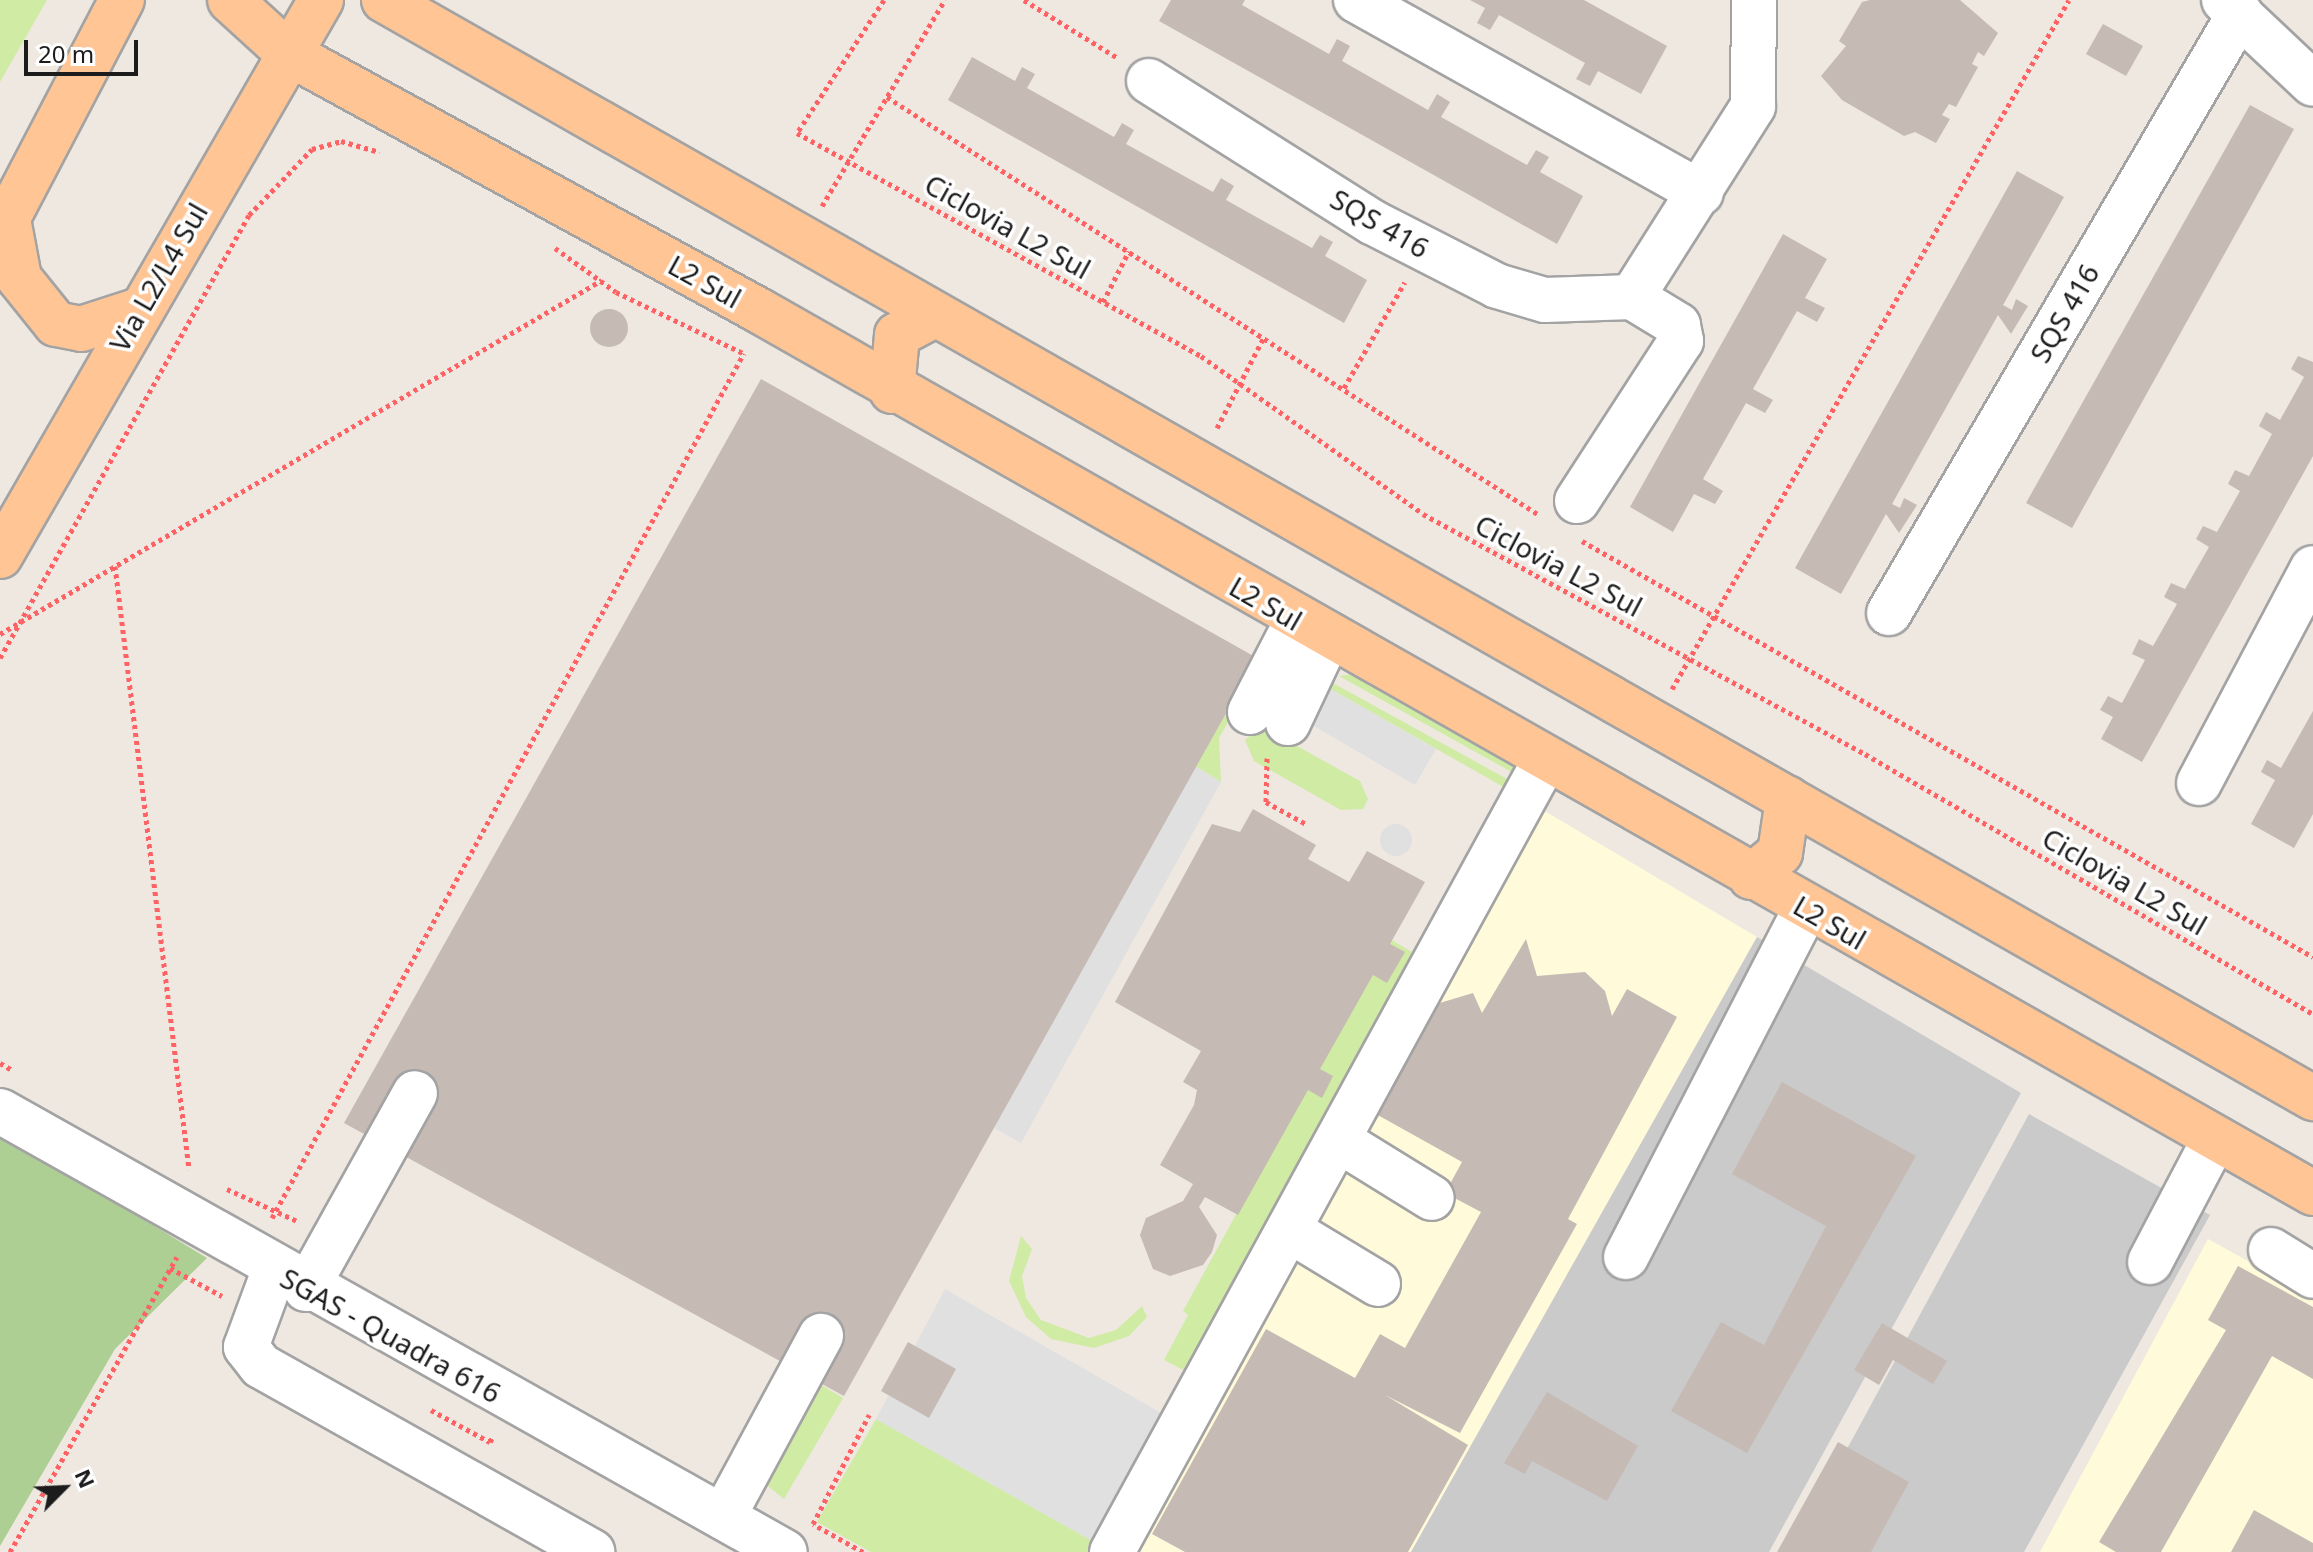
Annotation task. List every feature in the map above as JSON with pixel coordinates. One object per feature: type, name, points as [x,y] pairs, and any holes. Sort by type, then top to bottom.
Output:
[{"type":"main road","points":[[122,0],[4,226],[19,278],[56,324],[96,326],[139,310]]},
{"type":"main road","name":"L2 Sul","points":[[230,0],[288,53],[758,310],[892,391],[2214,1140],[2313,1193]]},
{"type":"main road","name":"Via L2/L4 Sul","points":[[0,556],[139,310],[321,0]]},
{"type":"main road","points":[[384,0],[803,237],[931,317],[2313,1098]]},
{"type":"main road","points":[[892,391],[897,335],[931,317]]},
{"type":"main road","points":[[1751,877],[1780,853],[1788,799]]},
{"type":"street","points":[[1356,0],[1701,193]]},
{"type":"street","points":[[1577,501],[1681,341],[1678,325],[1632,297],[1701,193],[1753,106],[1754,0]]},
{"type":"street","name":"SQS 416","points":[[1889,613],[2232,6],[2313,84]]},
{"type":"street","name":"SQS 416","points":[[1149,81],[1424,249],[1497,286],[1545,300],[1632,297]]},
{"type":"street","points":[[2199,783],[2313,568]]},
{"type":"street","points":[[1269,717],[1313,630]]},
{"type":"street","points":[[1112,1552],[1545,760]]},
{"type":"street","points":[[1626,1257],[1806,909]]},
{"type":"street","points":[[415,1093],[276,1272],[253,1314],[246,1347],[261,1366],[592,1552]]},
{"type":"street","name":"SGAS - Quadra 616","points":[[0,1111],[276,1272],[785,1552]]},
{"type":"street","points":[[1338,1140],[1432,1198]]},
{"type":"street","points":[[2150,1262],[2214,1140]]},
{"type":"street","points":[[1289,1230],[1378,1284]]},
{"type":"street","points":[[2271,1250],[2313,1276]]},
{"type":"street","points":[[723,1517],[821,1336]]},
{"type":"path","name":"Ciclovia L2 Sul","points":[[884,0],[797,133],[1103,302],[1239,383],[1423,514],[1687,657],[2313,1014]]},
{"type":"path","points":[[803,237],[945,0]]},
{"type":"path","points":[[1024,0],[1149,81]]},
{"type":"path","points":[[1655,724],[1687,657],[2069,0]]},
{"type":"path","points":[[0,658],[272,186],[328,141],[395,157]]},
{"type":"path","points":[[549,244],[601,281],[756,358]]},
{"type":"path","points":[[1344,388],[1424,249]]},
{"type":"path","points":[[0,634],[652,251]]},
{"type":"path","points":[[1103,302],[1129,251]]},
{"type":"path","points":[[276,1272],[744,353],[758,310]]},
{"type":"path","points":[[1198,467],[1264,337]]},
{"type":"path","points":[[115,566],[190,1174]]},
{"type":"path","points":[[10,1552],[196,1224]]},
{"type":"path","points":[[170,1268],[253,1314]]},
{"type":"path","points":[[420,1404],[490,1442],[510,1401]]},
{"type":"path","points":[[863,1552],[813,1524],[869,1415]]},
{"type":"shaded area","points":[[1327,687],[1436,749],[1415,785],[1307,722]]},
{"type":"shaded area","points":[[1195,766],[1221,782],[1021,1143],[992,1127]]},
{"type":"shaded area","points":[[1516,794],[1757,937],[1411,1552],[1113,1552]]},
{"type":"shaded area","points":[[1396,824],[1407,829],[1412,840],[1407,851],[1396,856],[1385,851],[1380,840],[1385,829]]},
{"type":"shaded area","points":[[1757,937],[2021,1093],[1769,1552],[1411,1552]]},
{"type":"shaded area","points":[[2029,1114],[2210,1215],[2024,1552],[1791,1552]]},
{"type":"shaded area","points":[[2208,1239],[2313,1297],[2313,1552],[2040,1552]]},
{"type":"shaded area","points":[[945,1289],[1168,1417],[1096,1543],[876,1419]]},
{"type":"green space","points":[[0,0],[47,0],[0,82]]},
{"type":"green space","points":[[1247,671],[1255,675],[1219,738],[1221,782],[1195,766]]},
{"type":"green space","points":[[1355,674],[1520,768],[1517,775],[1339,676]]},
{"type":"green space","points":[[1331,682],[1509,780],[1516,794],[1327,687]]},
{"type":"green space","points":[[1261,726],[1360,781],[1368,799],[1363,809],[1341,810],[1254,761],[1245,740]]},
{"type":"green space","points":[[1388,938],[1424,959],[1191,1374],[1164,1360],[1188,1315],[1183,1311]]},
{"type":"green space","points":[[0,1132],[207,1258],[115,1349],[0,1546]]},
{"type":"green space","points":[[1021,1236],[1032,1249],[1022,1276],[1026,1298],[1041,1320],[1089,1338],[1116,1330],[1142,1306],[1147,1317],[1129,1336],[1094,1348],[1051,1339],[1026,1317],[1009,1281]]},
{"type":"green space","points":[[818,1383],[843,1398],[784,1499],[764,1483]]},
{"type":"green space","points":[[876,1419],[1096,1543],[1090,1552],[871,1552],[817,1522]]},
{"type":"building","points":[[1171,0],[1245,0],[1242,5],[1329,54],[1337,39],[1350,46],[1342,61],[1428,110],[1437,94],[1450,102],[1441,117],[1527,165],[1536,150],[1549,157],[1540,172],[1583,196],[1557,244],[1159,21]]},
{"type":"building","points":[[1470,0],[1584,0],[1667,46],[1641,94],[1598,71],[1590,86],[1576,79],[1585,63],[1499,15],[1490,30],[1477,23],[1485,8]]},
{"type":"building","points":[[1960,0],[1998,33],[1984,56],[1978,52],[1972,64],[1978,67],[1956,107],[1949,104],[1942,115],[1950,119],[1936,143],[1915,132],[1904,136],[1842,100],[1821,76],[1846,46],[1839,41],[1862,2]]},
{"type":"building","points":[[2103,24],[2143,46],[2126,76],[2086,54]]},
{"type":"building","points":[[972,57],[1015,81],[1022,67],[1035,74],[1027,88],[1114,137],[1122,123],[1134,130],[1126,144],[1213,192],[1221,178],[1234,186],[1226,200],[1312,248],[1320,235],[1333,242],[1325,256],[1367,280],[1344,323],[948,100]]},
{"type":"building","points":[[2250,105],[2294,129],[2072,528],[2026,503]]},
{"type":"building","points":[[2017,171],[2064,197],[2003,305],[2012,310],[2016,299],[2028,306],[2011,334],[1998,315],[1892,504],[1900,508],[1904,498],[1917,505],[1899,533],[1886,514],[1841,594],[1795,568]]},
{"type":"building","points":[[1783,234],[1827,259],[1805,298],[1825,308],[1817,322],[1797,311],[1753,389],[1773,400],[1765,413],[1746,403],[1703,479],[1723,491],[1715,504],[1694,494],[1673,532],[1630,507]]},
{"type":"building","points":[[609,309],[622,315],[628,328],[622,341],[609,347],[596,341],[590,328],[596,315]]},
{"type":"building","points":[[2298,356],[2313,362],[2313,456],[2142,762],[2101,739],[2113,717],[2100,710],[2108,696],[2122,703],[2145,660],[2132,654],[2139,639],[2153,646],[2177,604],[2164,597],[2171,583],[2185,589],[2209,547],[2196,539],[2203,526],[2217,532],[2240,491],[2228,484],[2235,470],[2249,476],[2272,434],[2259,426],[2266,412],[2280,420],[2304,377],[2291,369]]},
{"type":"building","points":[[761,379],[1257,658],[844,1396],[344,1123]]},
{"type":"building","points":[[2313,711],[2313,814],[2294,848],[2251,824],[2275,780],[2261,772],[2267,760],[2281,768]]},
{"type":"building","points":[[1253,809],[1316,845],[1308,859],[1349,882],[1367,851],[1425,882],[1390,944],[1405,952],[1387,983],[1373,975],[1320,1069],[1333,1076],[1322,1098],[1308,1090],[1238,1215],[1205,1197],[1199,1207],[1217,1235],[1212,1252],[1203,1265],[1170,1276],[1153,1269],[1140,1235],[1146,1218],[1183,1201],[1193,1184],[1160,1165],[1194,1105],[1197,1090],[1183,1082],[1201,1051],[1115,1002],[1212,824],[1240,832]]},
{"type":"building","points":[[1526,939],[1537,976],[1585,972],[1605,991],[1612,1016],[1627,989],[1677,1017],[1568,1219],[1577,1224],[1460,1433],[1385,1395],[1468,1445],[1408,1552],[1185,1552],[1152,1534],[1266,1329],[1355,1378],[1380,1334],[1405,1348],[1481,1212],[1445,1193],[1462,1162],[1367,1109],[1423,1008],[1473,993],[1482,1013]]},
{"type":"building","points":[[1782,1082],[1916,1156],[1747,1453],[1671,1411],[1721,1322],[1764,1345],[1826,1226],[1732,1174]]},
{"type":"building","points":[[2238,1266],[2313,1307],[2313,1379],[2272,1356],[2161,1552],[2116,1552],[2099,1542],[2226,1330],[2208,1320]]},
{"type":"building","points":[[1882,1323],[1947,1361],[1933,1384],[1893,1360],[1879,1385],[1854,1370]]},
{"type":"building","points":[[908,1342],[956,1369],[929,1418],[881,1391]]},
{"type":"building","points":[[1547,1392],[1638,1446],[1607,1501],[1532,1461],[1525,1474],[1504,1463]]},
{"type":"building","points":[[1838,1442],[1909,1482],[1871,1552],[1777,1552]]},
{"type":"building","points":[[2254,1510],[2313,1543],[2313,1552],[2231,1552]]}]
